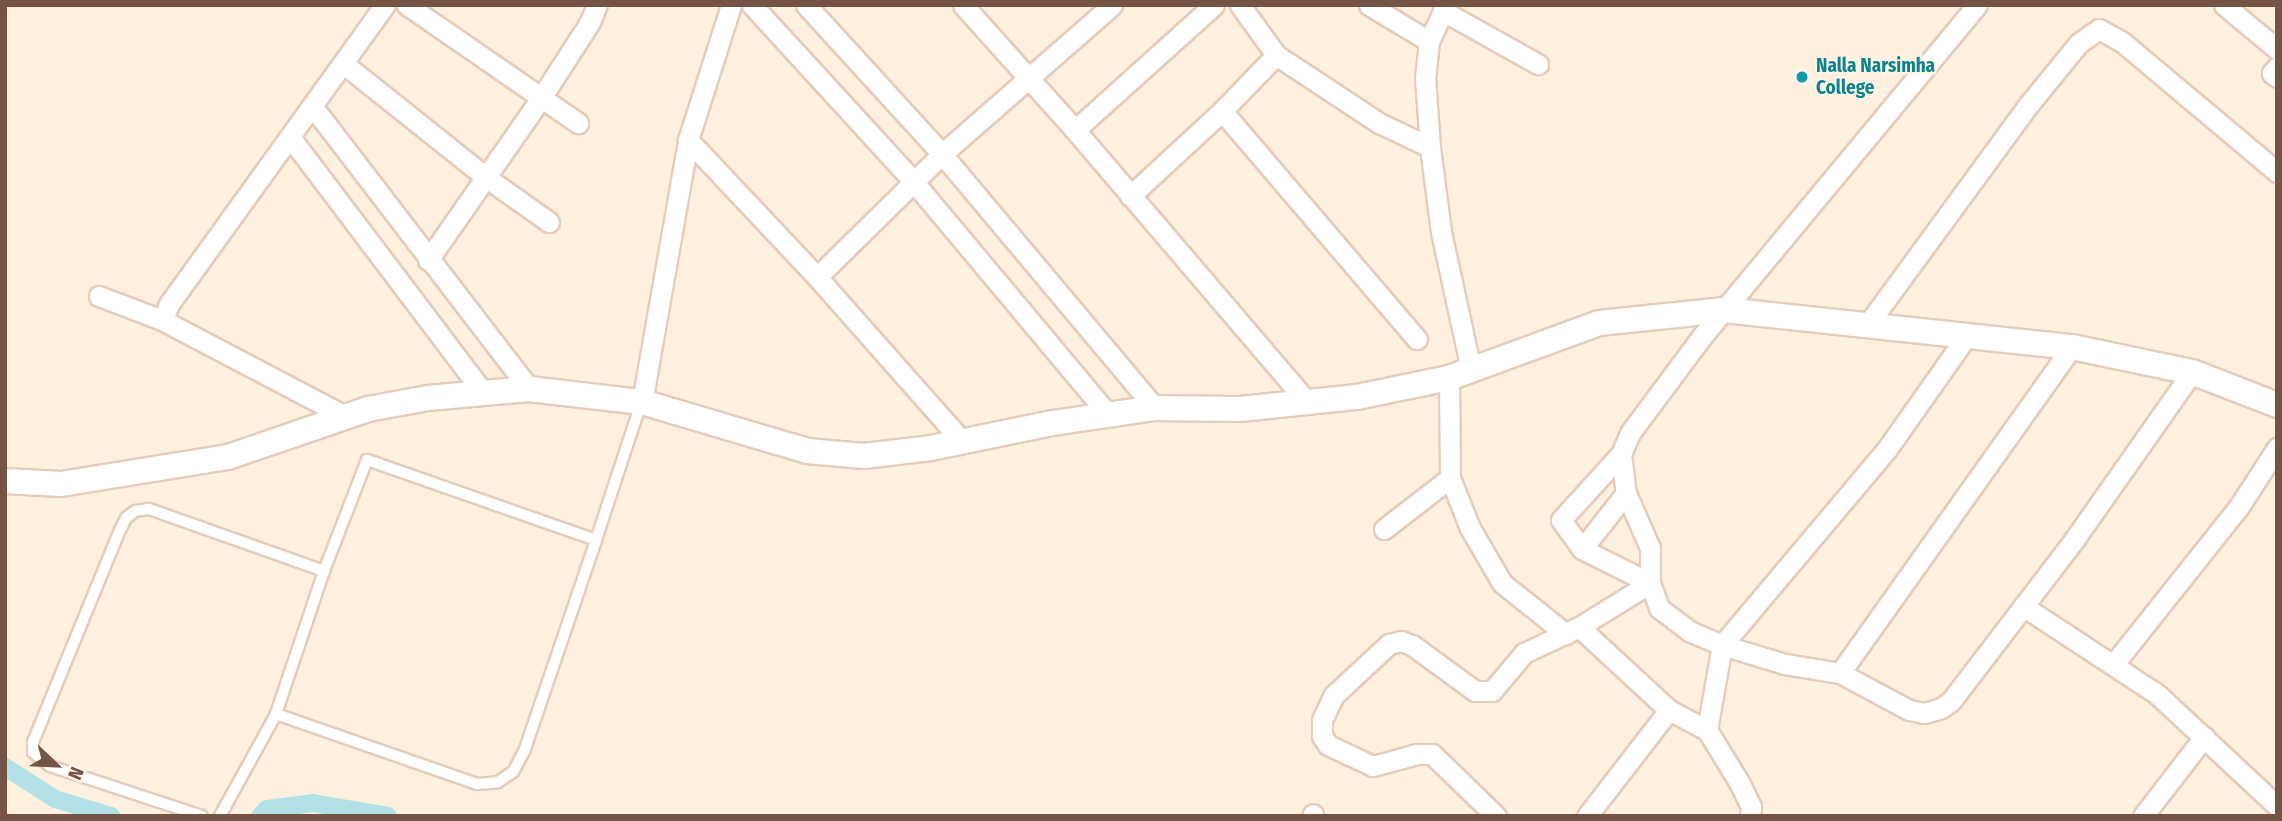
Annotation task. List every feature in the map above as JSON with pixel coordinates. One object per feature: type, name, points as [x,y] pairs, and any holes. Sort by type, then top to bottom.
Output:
[{"type":"street","points":[[162,320],[170,304],[385,5]]},
{"type":"street","points":[[407,5],[578,123]]},
{"type":"street","points":[[428,260],[541,98],[590,22],[597,5]]},
{"type":"street","points":[[642,402],[688,140],[730,5]]},
{"type":"street","points":[[752,5],[913,181],[1110,417]]},
{"type":"street","points":[[806,5],[942,154],[1155,408]]},
{"type":"street","points":[[962,5],[1075,130],[1308,403]]},
{"type":"street","points":[[817,277],[942,154],[1112,5]]},
{"type":"street","points":[[1075,130],[1214,5]]},
{"type":"street","points":[[1240,5],[1276,55],[1379,123],[1430,147]]},
{"type":"street","points":[[1369,5],[1429,41]]},
{"type":"street","points":[[1650,583],[1582,549],[1561,520],[1621,454],[1630,433],[1724,310],[1977,5]]},
{"type":"street","points":[[2224,5],[2277,49]]},
{"type":"street","points":[[1538,64],[1445,8],[1429,41],[1426,77],[1430,147],[1460,374],[1450,478],[1470,528],[1498,579],[1572,630],[1669,710],[1707,730],[1739,782],[1751,807],[1750,816]]},
{"type":"street","points":[[1868,324],[2030,103],[2079,43],[2099,29],[2121,41],[2277,172]]},
{"type":"street","points":[[1130,196],[1222,111],[1276,55]]},
{"type":"street","points":[[344,64],[487,178],[549,222]]},
{"type":"street","points":[[2277,67],[2272,73],[2277,77]]},
{"type":"street","points":[[313,107],[529,389]]},
{"type":"street","points":[[1222,111],[1417,339]]},
{"type":"street","points":[[290,136],[482,392]]},
{"type":"street","points":[[688,140],[817,277],[963,442]]},
{"type":"street","points":[[99,296],[162,320],[345,416]]},
{"type":"street","points":[[5,481],[61,484],[228,457],[345,416],[428,398],[529,389],[642,402],[807,451],[864,456],[963,442],[1054,423],[1110,417],[1155,408],[1240,409],[1357,397],[1460,374],[1599,323],[1724,310],[2072,347],[2192,372],[2277,405]]},
{"type":"street","points":[[1707,730],[1722,645],[1887,449],[1968,334]]},
{"type":"street","points":[[1840,673],[2072,347]]},
{"type":"street","points":[[1621,454],[1626,493],[1650,548],[1650,583],[1659,608],[1689,631],[1722,645],[1785,664],[1840,673],[1909,710],[1924,713],[1941,708],[1951,701],[2141,449],[2192,372]]},
{"type":"street","points":[[2113,665],[2238,508],[2277,448]]},
{"type":"street","points":[[1384,529],[1450,478]]},
{"type":"street","points":[[1582,549],[1626,493]]},
{"type":"street","points":[[1496,816],[1432,754],[1417,754],[1373,766],[1328,745],[1322,736],[1322,720],[1333,696],[1389,644],[1401,641],[1412,645],[1465,684],[1486,693],[1492,691],[1524,653],[1572,630],[1650,583]]},
{"type":"street","points":[[2023,606],[2157,694],[2277,807]]},
{"type":"street","points":[[1587,816],[1669,710]]},
{"type":"street","points":[[2143,816],[2204,737]]},
{"type":"lane","points":[[276,713],[477,784],[498,782],[513,772],[525,749],[642,402]]},
{"type":"lane","points":[[220,816],[276,713],[324,571],[367,460],[596,540]]},
{"type":"lane","points":[[202,816],[50,766],[33,752],[33,742],[120,530],[126,518],[135,511],[149,509],[324,571]]},
{"type":"waterway","points":[[5,767],[55,799],[111,816]]},
{"type":"waterway","points":[[260,816],[267,809],[313,803],[388,816]]},
{"type":"place","name":"Nalla Narsimha College","points":[[1802,77]]}]
